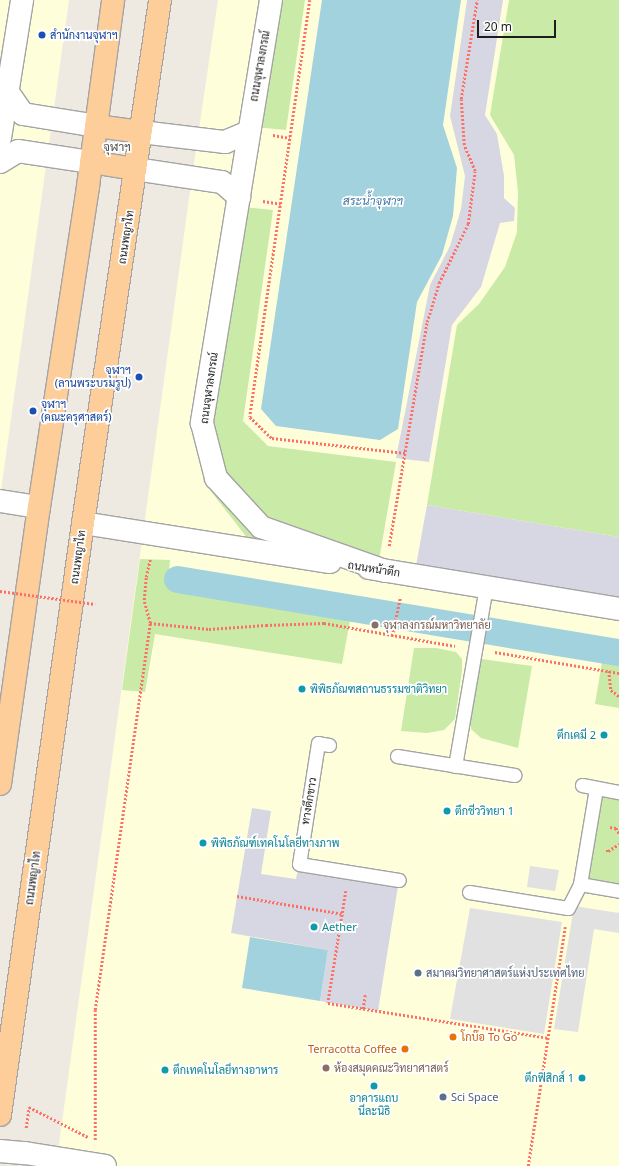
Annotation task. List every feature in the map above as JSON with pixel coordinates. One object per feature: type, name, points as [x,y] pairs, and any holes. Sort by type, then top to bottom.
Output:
[{"type":"main road","points":[[0,784],[39,507],[91,162],[113,0]]},
{"type":"main road","name":"ถนนพญาไท","points":[[0,1115],[83,523],[160,0]]},
{"type":"main road","points":[[96,126],[141,132]]},
{"type":"main road","points":[[91,162],[135,169]]},
{"type":"street","points":[[0,138],[22,0]]},
{"type":"street","name":"ถนนจุฬาลงกรณ์","points":[[271,0],[202,423],[216,478],[261,527],[385,571]]},
{"type":"street","points":[[7,91],[22,114],[96,126]]},
{"type":"street","points":[[141,132],[225,142],[249,132]]},
{"type":"street","points":[[0,162],[18,151],[91,162]]},
{"type":"street","points":[[135,169],[222,182],[239,197]]},
{"type":"street","points":[[0,500],[39,507]]},
{"type":"street","name":"ถนนหน้าตึก","points":[[83,523],[619,609]]},
{"type":"street","points":[[0,1151],[106,1166]]},
{"type":"lane","points":[[455,766],[486,587]]},
{"type":"lane","name":"ทางตึกขาว","points":[[329,744],[318,743],[299,864],[399,880]]},
{"type":"lane","points":[[396,756],[514,774]]},
{"type":"lane","points":[[582,785],[619,792]]},
{"type":"lane","points":[[469,892],[568,908],[580,884],[596,788]]},
{"type":"lane","points":[[580,884],[619,891]]},
{"type":"path","points":[[310,0],[250,417],[272,438],[405,453]]},
{"type":"path","points":[[385,571],[427,322],[439,283],[468,224],[475,171],[464,145],[461,99],[477,0]]},
{"type":"path","points":[[26,1131],[29,1107],[95,1141],[95,1010],[150,622],[144,600],[153,534]]},
{"type":"path","points":[[0,591],[95,604]]},
{"type":"path","points":[[392,636],[398,604]]},
{"type":"path","points":[[150,622],[209,630],[266,625],[324,623],[392,636],[475,646],[619,673]]},
{"type":"path","points":[[609,671],[611,690],[619,696]]},
{"type":"path","points":[[349,873],[328,1003],[548,1038]]},
{"type":"path","points":[[237,896],[343,914]]},
{"type":"path","points":[[528,1166],[568,908]]},
{"type":"path","points":[[363,1009],[365,994]]},
{"type":"shaded area","points":[[0,0],[69,0],[0,498]]},
{"type":"shaded area","name":"จุฬาลงกรณ์มหาวิทยาลัย","points":[[218,0],[619,0],[619,1166],[56,1166],[192,177]]},
{"type":"shaded area","points":[[467,0],[503,0],[485,115],[497,134],[504,176],[504,198],[515,208],[514,221],[500,223],[481,287],[452,325],[429,462],[396,458],[430,285],[450,246],[461,209],[465,176],[450,116]]},
{"type":"shaded area","points":[[427,505],[619,537],[619,599],[416,566]]},
{"type":"shaded area","points":[[252,808],[271,811],[261,874],[296,879],[299,864],[399,880],[378,1011],[320,1001],[328,950],[231,933]]},
{"type":"shaded area","points":[[530,866],[559,870],[555,891],[527,887]]},
{"type":"shaded area","points":[[574,906],[619,913],[619,933],[594,929],[578,1032],[554,1029]]},
{"type":"shaded area","points":[[470,908],[562,922],[544,1034],[450,1019]]},
{"type":"green space","points":[[277,0],[305,0],[286,130],[255,127]]},
{"type":"green space","points":[[509,0],[619,0],[619,537],[427,505],[457,325],[479,304],[505,267],[517,232],[518,192],[514,155],[490,115]]},
{"type":"green space","points":[[243,207],[273,210],[243,421],[268,446],[396,462],[379,560],[248,539],[203,481]]},
{"type":"green space","points":[[140,559],[170,560],[168,582],[351,615],[342,664],[155,634],[145,692],[122,690]]},
{"type":"green space","points":[[414,648],[436,648],[456,652],[462,659],[462,671],[455,719],[444,730],[427,733],[401,731]]},
{"type":"green space","points":[[603,656],[619,658],[619,708],[595,704]]},
{"type":"green space","points":[[482,659],[532,666],[518,748],[481,738],[471,729],[470,718],[478,666]]},
{"type":"green space","points":[[596,788],[619,792],[619,891],[580,884]]},
{"type":"water","name":"สระน้ำจุฬาฯ","points":[[322,0],[461,0],[443,125],[457,168],[453,216],[442,255],[417,302],[398,429],[380,440],[276,426],[261,409]]},
{"type":"water","points":[[250,937],[328,950],[320,1001],[242,988]]},
{"type":"waterway","points":[[177,579],[619,652]]},
{"type":"place","name":"สำนักงานจุฬาฯ","points":[[42,35]]},
{"type":"place","name":"จุฬาฯ (ลานพระบรมรูป)","points":[[139,377]]},
{"type":"place","name":"จุฬาฯ (คณะครุศาสตร์)","points":[[33,411]]},
{"type":"place","name":"จุฬาลงกรณ์มหาวิทยาลัย","points":[[375,625]]},
{"type":"place","name":"พิพิธภัณฑสถานธรรมชาติวิทยา","points":[[302,689]]},
{"type":"place","name":"ตึกเคมี 2","points":[[604,735]]},
{"type":"place","name":"ตึกชีววิทยา 1","points":[[447,811]]},
{"type":"place","name":"พิพิธภัณฑ์เทคโนโลยีทางภาพ","points":[[203,843]]},
{"type":"place","name":"Aether","points":[[314,927]]},
{"type":"place","name":"สมาคมวิทยาศาสตร์แห่งประเทศไทย","points":[[418,973]]},
{"type":"place","name":"โกบ๊อ To Go","points":[[453,1037]]},
{"type":"place","name":"Terracotta Coffee","points":[[405,1049]]},
{"type":"place","name":"ห้องสมุดคณะวิทยาศาสตร์","points":[[326,1068]]},
{"type":"place","name":"ตึกเทคโนโลยีทางอาหาร","points":[[165,1070]]},
{"type":"place","name":"ตึกฟิสิกส์ 1","points":[[582,1078]]},
{"type":"place","name":"อาคารแถบ นีละนิธิ","points":[[374,1086]]},
{"type":"place","name":"Sci Space","points":[[443,1097]]},
{"type":"district","name":"จุฬาฯ","points":[[117,147]]}]
